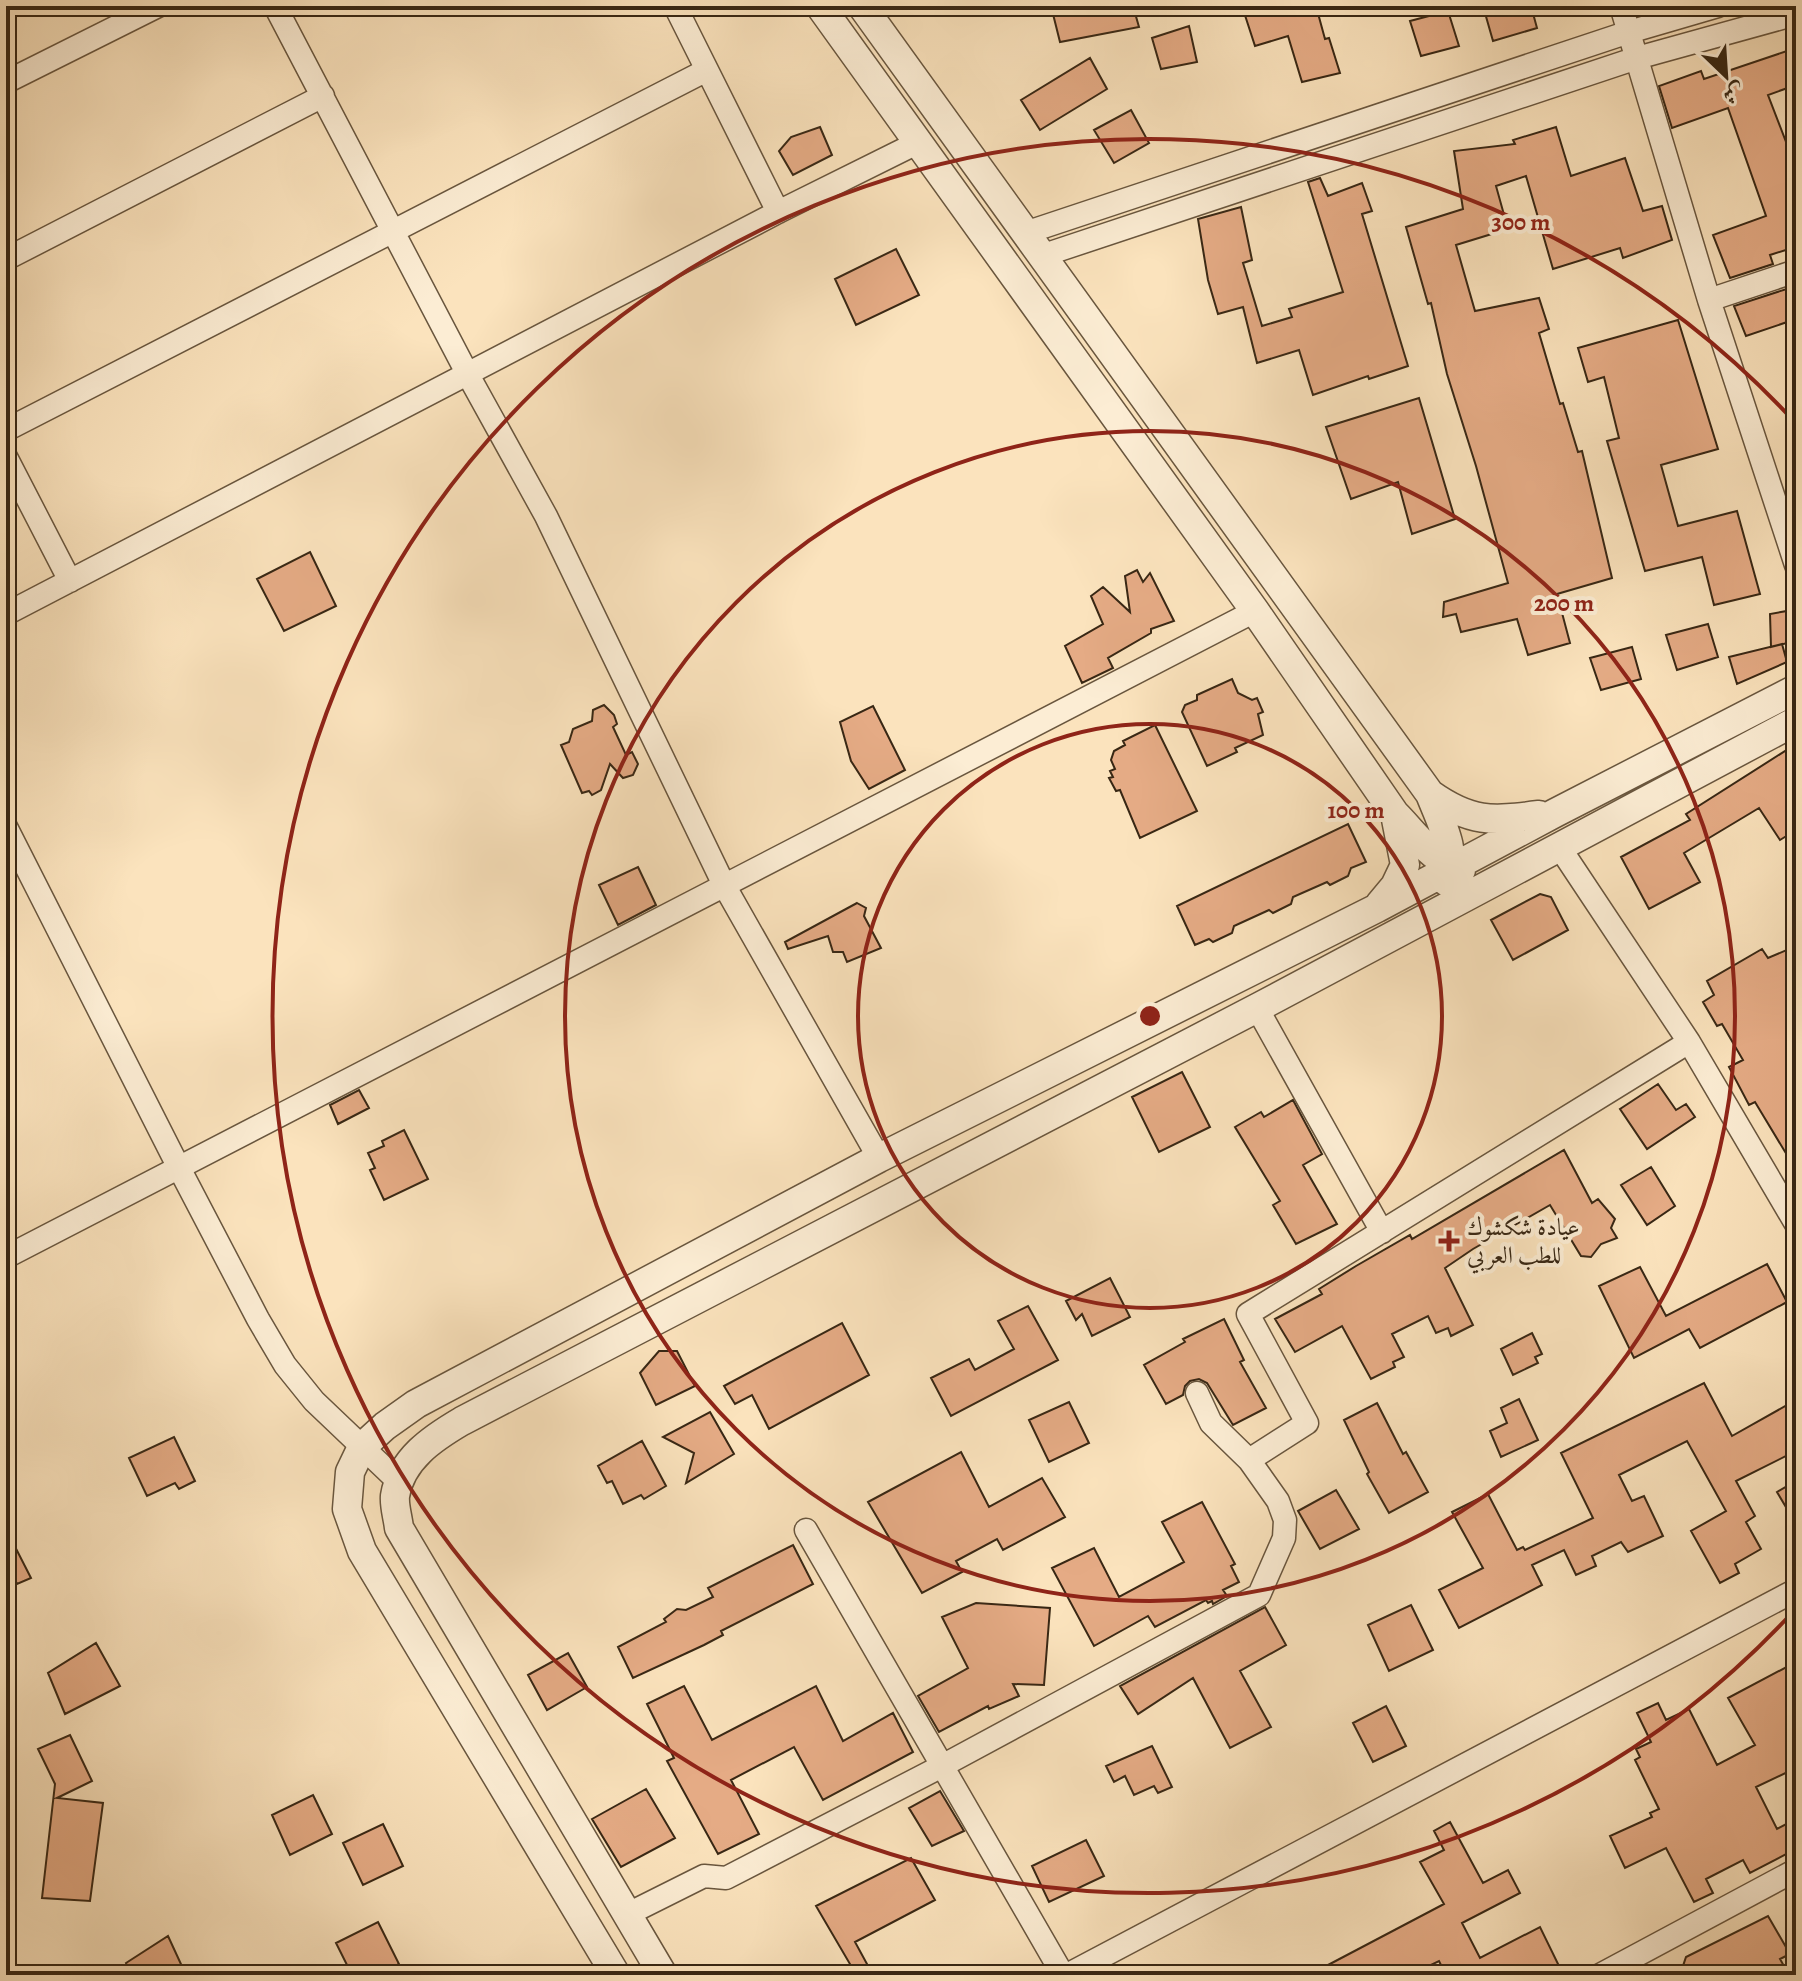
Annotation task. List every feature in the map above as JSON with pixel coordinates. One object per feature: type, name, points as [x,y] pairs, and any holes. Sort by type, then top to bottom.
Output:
[{"type":"street","points":[[6,82],[158,6]]},
{"type":"street","points":[[275,6],[467,373],[546,516],[724,885],[879,1158]]},
{"type":"street","points":[[675,6],[778,212]]},
{"type":"street","points":[[820,6],[1255,611],[1395,814],[1452,868],[1496,881]]},
{"type":"street","points":[[862,6],[1430,794],[1449,846],[1452,868],[1435,913]]},
{"type":"street","points":[[1621,6],[1709,300],[1796,565]]},
{"type":"street","points":[[1025,233],[1629,32],[1718,6]]},
{"type":"street","points":[[1041,256],[1637,58],[1796,14]]},
{"type":"street","points":[[6,430],[707,70]]},
{"type":"street","points":[[6,259],[323,96]]},
{"type":"street","points":[[6,614],[778,212],[919,142]]},
{"type":"street","points":[[1709,300],[1796,271]]},
{"type":"street","points":[[6,457],[70,581]]},
{"type":"street","points":[[1214,554],[1243,535]]},
{"type":"street","points":[[6,1257],[1255,611]]},
{"type":"street","points":[[616,1975],[362,1551],[347,1509],[350,1472],[362,1447],[416,1404],[879,1158],[1377,908],[1796,689]]},
{"type":"street","points":[[663,1975],[399,1528],[395,1498],[403,1470],[432,1438],[452,1427],[1257,1008],[1796,721]]},
{"type":"street","points":[[1430,794],[1452,810],[1482,820],[1555,813]]},
{"type":"street","points":[[1377,908],[1395,886],[1405,865],[1395,814]]},
{"type":"street","points":[[6,827],[178,1166],[285,1365],[314,1401],[399,1482]]},
{"type":"street","points":[[1560,848],[1689,1042],[1796,1224]]},
{"type":"street","points":[[1257,1008],[1382,1232]]},
{"type":"street","points":[[1249,1460],[1307,1423],[1248,1314],[1689,1042]]},
{"type":"street","points":[[1080,1057],[1098,1090]]},
{"type":"street","points":[[626,1915],[704,1876],[726,1878],[1259,1595],[1284,1538],[1285,1520],[1278,1501],[1249,1460],[1211,1423],[1197,1393]]},
{"type":"street","points":[[806,1530],[1065,1975],[1796,1590]]},
{"type":"street","points":[[1600,1975],[1796,1870]]},
{"type":"building","points":[[1068,6],[1133,6],[1139,27],[1060,42],[1052,10]]},
{"type":"building","points":[[1242,6],[1316,6],[1325,39],[1329,38],[1340,73],[1302,82],[1288,36],[1255,46]]},
{"type":"building","points":[[1483,6],[1531,6],[1537,28],[1493,41]]},
{"type":"building","points":[[1448,11],[1459,46],[1421,56],[1410,21]]},
{"type":"building","points":[[1189,26],[1197,62],[1161,69],[1152,38]]},
{"type":"building","points":[[1796,48],[1796,85],[1768,95],[1796,168],[1796,235],[1789,238],[1792,248],[1770,255],[1773,264],[1730,278],[1713,235],[1766,216],[1728,108],[1672,128],[1659,86],[1701,71],[1704,79]]},
{"type":"building","points":[[1090,58],[1107,89],[1040,130],[1021,100]]},
{"type":"building","points":[[1131,110],[1149,143],[1114,163],[1094,130]]},
{"type":"building","points":[[820,127],[832,155],[793,175],[779,151],[791,137]]},
{"type":"building","points":[[1556,127],[1571,176],[1625,158],[1643,211],[1662,206],[1672,240],[1623,258],[1620,248],[1553,269],[1526,176],[1496,186],[1508,229],[1456,245],[1475,311],[1539,298],[1549,329],[1539,333],[1560,404],[1563,403],[1578,452],[1582,451],[1612,578],[1557,594],[1570,643],[1528,655],[1517,619],[1461,632],[1456,614],[1443,617],[1444,602],[1508,583],[1447,374],[1431,303],[1428,304],[1406,227],[1463,209],[1454,151],[1515,144],[1513,140]]},
{"type":"building","points":[[1320,178],[1328,196],[1362,183],[1372,211],[1362,214],[1408,366],[1313,395],[1299,350],[1257,363],[1243,307],[1218,314],[1208,280],[1198,219],[1241,207],[1252,260],[1243,263],[1262,326],[1292,317],[1289,309],[1343,292],[1308,182]]},
{"type":"building","points":[[896,249],[919,295],[856,325],[835,279]]},
{"type":"building","points":[[1796,286],[1796,319],[1746,336],[1734,306]]},
{"type":"building","points":[[1678,320],[1718,449],[1661,465],[1678,526],[1737,511],[1760,594],[1714,605],[1702,557],[1645,571],[1607,441],[1619,438],[1604,377],[1588,382],[1578,348]]},
{"type":"building","points":[[1419,398],[1455,519],[1412,534],[1398,482],[1351,499],[1326,427]]},
{"type":"building","points":[[310,552],[336,606],[284,631],[257,579]]},
{"type":"building","points":[[1137,570],[1143,582],[1150,573],[1174,621],[1151,629],[1151,633],[1108,658],[1113,668],[1082,683],[1065,646],[1103,624],[1091,596],[1103,587],[1130,612],[1125,576]]},
{"type":"building","points":[[1787,611],[1796,641],[1771,647],[1770,614]]},
{"type":"building","points":[[1708,624],[1718,657],[1677,670],[1666,635]]},
{"type":"building","points":[[1782,644],[1787,662],[1737,684],[1729,657]]},
{"type":"building","points":[[1632,647],[1641,679],[1601,690],[1590,658]]},
{"type":"building","points":[[1232,679],[1238,693],[1252,700],[1257,698],[1263,712],[1258,714],[1263,735],[1207,766],[1182,712],[1185,705],[1197,700],[1197,695]]},
{"type":"building","points":[[604,705],[614,715],[617,724],[613,727],[626,755],[632,752],[638,764],[633,775],[623,778],[610,764],[601,790],[592,795],[589,791],[582,793],[561,745],[569,742],[573,729],[592,721],[593,710]]},
{"type":"building","points":[[873,706],[905,770],[869,789],[851,761],[840,722]]},
{"type":"building","points":[[1155,725],[1197,811],[1140,838],[1120,790],[1116,791],[1109,778],[1113,777],[1110,771],[1115,769],[1111,760],[1114,751],[1125,745],[1123,741]]},
{"type":"building","points":[[1796,744],[1796,830],[1780,840],[1759,808],[1684,853],[1700,882],[1649,909],[1621,857],[1690,820],[1686,814]]},
{"type":"building","points":[[1348,824],[1366,862],[1351,868],[1348,876],[1330,885],[1327,882],[1293,897],[1291,904],[1273,913],[1269,910],[1234,926],[1232,933],[1213,942],[1209,939],[1195,945],[1177,906]]},
{"type":"building","points":[[638,867],[656,905],[618,925],[599,885]]},
{"type":"building","points":[[1540,894],[1551,897],[1568,930],[1513,960],[1491,920]]},
{"type":"building","points":[[857,903],[866,908],[864,916],[881,948],[847,962],[843,952],[833,952],[828,936],[788,949],[785,942]]},
{"type":"building","points":[[1796,946],[1796,1170],[1755,1102],[1749,1105],[1729,1067],[1743,1060],[1722,1024],[1717,1026],[1703,1002],[1714,995],[1707,981],[1762,949],[1768,958]]},
{"type":"building","points":[[1182,1072],[1210,1127],[1159,1152],[1132,1097]]},
{"type":"building","points":[[1658,1084],[1676,1110],[1686,1104],[1695,1117],[1647,1149],[1620,1109]]},
{"type":"building","points":[[359,1090],[369,1108],[338,1124],[330,1105]]},
{"type":"building","points":[[1293,1100],[1322,1154],[1303,1165],[1337,1224],[1296,1244],[1273,1205],[1280,1201],[1235,1127],[1261,1112],[1264,1117]]},
{"type":"building","points":[[404,1130],[428,1179],[384,1200],[370,1170],[375,1168],[368,1153],[384,1146],[382,1141]]},
{"type":"building","points":[[1564,1150],[1592,1203],[1598,1199],[1615,1219],[1611,1228],[1617,1238],[1601,1244],[1591,1257],[1581,1256],[1550,1205],[1445,1268],[1473,1325],[1451,1336],[1448,1328],[1436,1333],[1428,1316],[1392,1334],[1404,1357],[1393,1362],[1395,1367],[1371,1379],[1342,1326],[1295,1352],[1275,1319],[1322,1294],[1319,1289],[1356,1266],[1410,1235],[1412,1239]]},
{"type":"building","points":[[1651,1167],[1675,1206],[1647,1225],[1621,1185]]},
{"type":"building","points":[[1767,1264],[1787,1302],[1700,1348],[1689,1329],[1634,1358],[1599,1286],[1640,1267],[1666,1316]]},
{"type":"building","points":[[1110,1278],[1130,1317],[1092,1336],[1082,1314],[1076,1320],[1066,1301]]},
{"type":"building","points":[[1028,1306],[1058,1360],[951,1416],[931,1378],[969,1359],[975,1370],[1014,1349],[998,1321]]},
{"type":"building","points":[[1224,1319],[1244,1360],[1240,1362],[1266,1408],[1233,1425],[1207,1383],[1199,1379],[1190,1381],[1183,1395],[1166,1404],[1144,1365],[1185,1342],[1183,1339]]},
{"type":"building","points":[[842,1323],[869,1375],[769,1429],[752,1395],[735,1404],[724,1386]]},
{"type":"building","points":[[1532,1333],[1542,1354],[1535,1357],[1538,1363],[1513,1375],[1501,1349]]},
{"type":"building","points":[[659,1351],[677,1351],[695,1386],[656,1405],[640,1373]]},
{"type":"building","points":[[1704,1383],[1732,1436],[1796,1400],[1796,1451],[1736,1481],[1755,1516],[1746,1522],[1761,1549],[1735,1564],[1739,1573],[1720,1583],[1691,1531],[1726,1511],[1687,1441],[1619,1475],[1632,1501],[1644,1496],[1663,1536],[1628,1552],[1621,1542],[1592,1556],[1596,1566],[1576,1575],[1564,1550],[1532,1565],[1542,1585],[1459,1628],[1439,1590],[1483,1568],[1452,1512],[1488,1494],[1517,1550],[1523,1547],[1525,1550],[1593,1518],[1561,1453]]},
{"type":"building","points":[[1519,1399],[1538,1440],[1501,1457],[1490,1431],[1507,1423],[1501,1408]]},
{"type":"building","points":[[1069,1402],[1089,1443],[1049,1462],[1029,1420]]},
{"type":"building","points":[[1377,1403],[1403,1454],[1406,1452],[1428,1492],[1389,1513],[1367,1474],[1369,1472],[1344,1420]]},
{"type":"building","points":[[710,1412],[734,1454],[686,1483],[694,1453],[663,1437]]},
{"type":"building","points":[[174,1437],[195,1481],[179,1489],[175,1483],[147,1496],[129,1458]]},
{"type":"building","points":[[642,1441],[666,1486],[644,1499],[641,1495],[623,1504],[612,1481],[607,1483],[598,1466]]},
{"type":"building","points":[[961,1452],[989,1507],[1042,1478],[1065,1517],[1003,1550],[997,1539],[956,1561],[962,1572],[922,1593],[868,1502]]},
{"type":"building","points":[[1796,1481],[1796,1524],[1777,1492]]},
{"type":"building","points":[[1336,1490],[1359,1529],[1320,1549],[1298,1511]]},
{"type":"building","points":[[1202,1502],[1235,1564],[1231,1566],[1239,1582],[1223,1590],[1227,1596],[1213,1604],[1206,1600],[1155,1627],[1148,1616],[1094,1646],[1052,1568],[1094,1548],[1119,1597],[1184,1562],[1162,1522]]},
{"type":"building","points":[[6,1529],[31,1578],[17,1584],[14,1578],[6,1582]]},
{"type":"building","points":[[793,1545],[813,1584],[721,1631],[723,1635],[704,1645],[633,1678],[618,1647],[666,1622],[664,1619],[677,1609],[686,1610],[713,1597],[708,1588]]},
{"type":"building","points":[[976,1603],[1050,1608],[1044,1685],[1013,1684],[1019,1696],[989,1709],[988,1706],[939,1732],[918,1696],[968,1668],[942,1617]]},
{"type":"building","points":[[1411,1605],[1433,1650],[1389,1671],[1368,1625]]},
{"type":"building","points":[[1265,1607],[1286,1645],[1240,1671],[1271,1727],[1230,1748],[1193,1678],[1138,1714],[1120,1686]]},
{"type":"building","points":[[96,1643],[120,1686],[65,1714],[48,1673]]},
{"type":"building","points":[[568,1653],[587,1687],[547,1710],[528,1675]]},
{"type":"building","points":[[1796,1662],[1796,1768],[1756,1787],[1777,1829],[1796,1819],[1796,1849],[1750,1873],[1743,1860],[1706,1879],[1713,1893],[1694,1902],[1666,1848],[1625,1868],[1610,1836],[1652,1817],[1650,1813],[1659,1809],[1635,1760],[1640,1757],[1636,1749],[1651,1742],[1637,1713],[1658,1703],[1666,1720],[1689,1709],[1717,1765],[1755,1745],[1728,1698]]},
{"type":"building","points":[[684,1686],[712,1740],[816,1686],[843,1741],[893,1713],[913,1752],[823,1800],[794,1747],[731,1780],[759,1834],[718,1854],[667,1761],[674,1758],[647,1704]]},
{"type":"building","points":[[1386,1706],[1406,1746],[1373,1762],[1353,1723]]},
{"type":"building","points":[[70,1735],[92,1781],[57,1798],[103,1803],[90,1901],[42,1898],[55,1784],[38,1749]]},
{"type":"building","points":[[1152,1746],[1172,1787],[1158,1793],[1154,1786],[1134,1795],[1125,1776],[1114,1782],[1106,1766]]},
{"type":"building","points":[[646,1789],[675,1838],[621,1867],[592,1819]]},
{"type":"building","points":[[940,1791],[964,1831],[932,1846],[909,1808]]},
{"type":"building","points":[[313,1795],[332,1834],[290,1855],[272,1815]]},
{"type":"building","points":[[1450,1822],[1483,1883],[1508,1870],[1520,1893],[1462,1923],[1480,1958],[1540,1927],[1560,1968],[1545,1975],[1446,1975],[1439,1961],[1410,1975],[1309,1975],[1444,1904],[1420,1862],[1444,1850],[1434,1831]]},
{"type":"building","points":[[383,1824],[403,1866],[363,1885],[343,1843]]},
{"type":"building","points":[[1086,1840],[1104,1876],[1049,1902],[1032,1866]]},
{"type":"building","points":[[911,1858],[935,1900],[855,1942],[873,1975],[830,1975],[850,1964],[816,1906]]},
{"type":"building","points":[[1768,1916],[1790,1954],[1780,1959],[1789,1975],[1688,1975],[1683,1966],[1686,1957]]},
{"type":"building","points":[[378,1922],[399,1964],[378,1975],[352,1975],[336,1943]]},
{"type":"building","points":[[168,1936],[186,1975],[132,1975],[126,1963]]},
{"type":"place","name":"عيادة شكشوك للطب العربي","points":[[1449,1241]]}]
